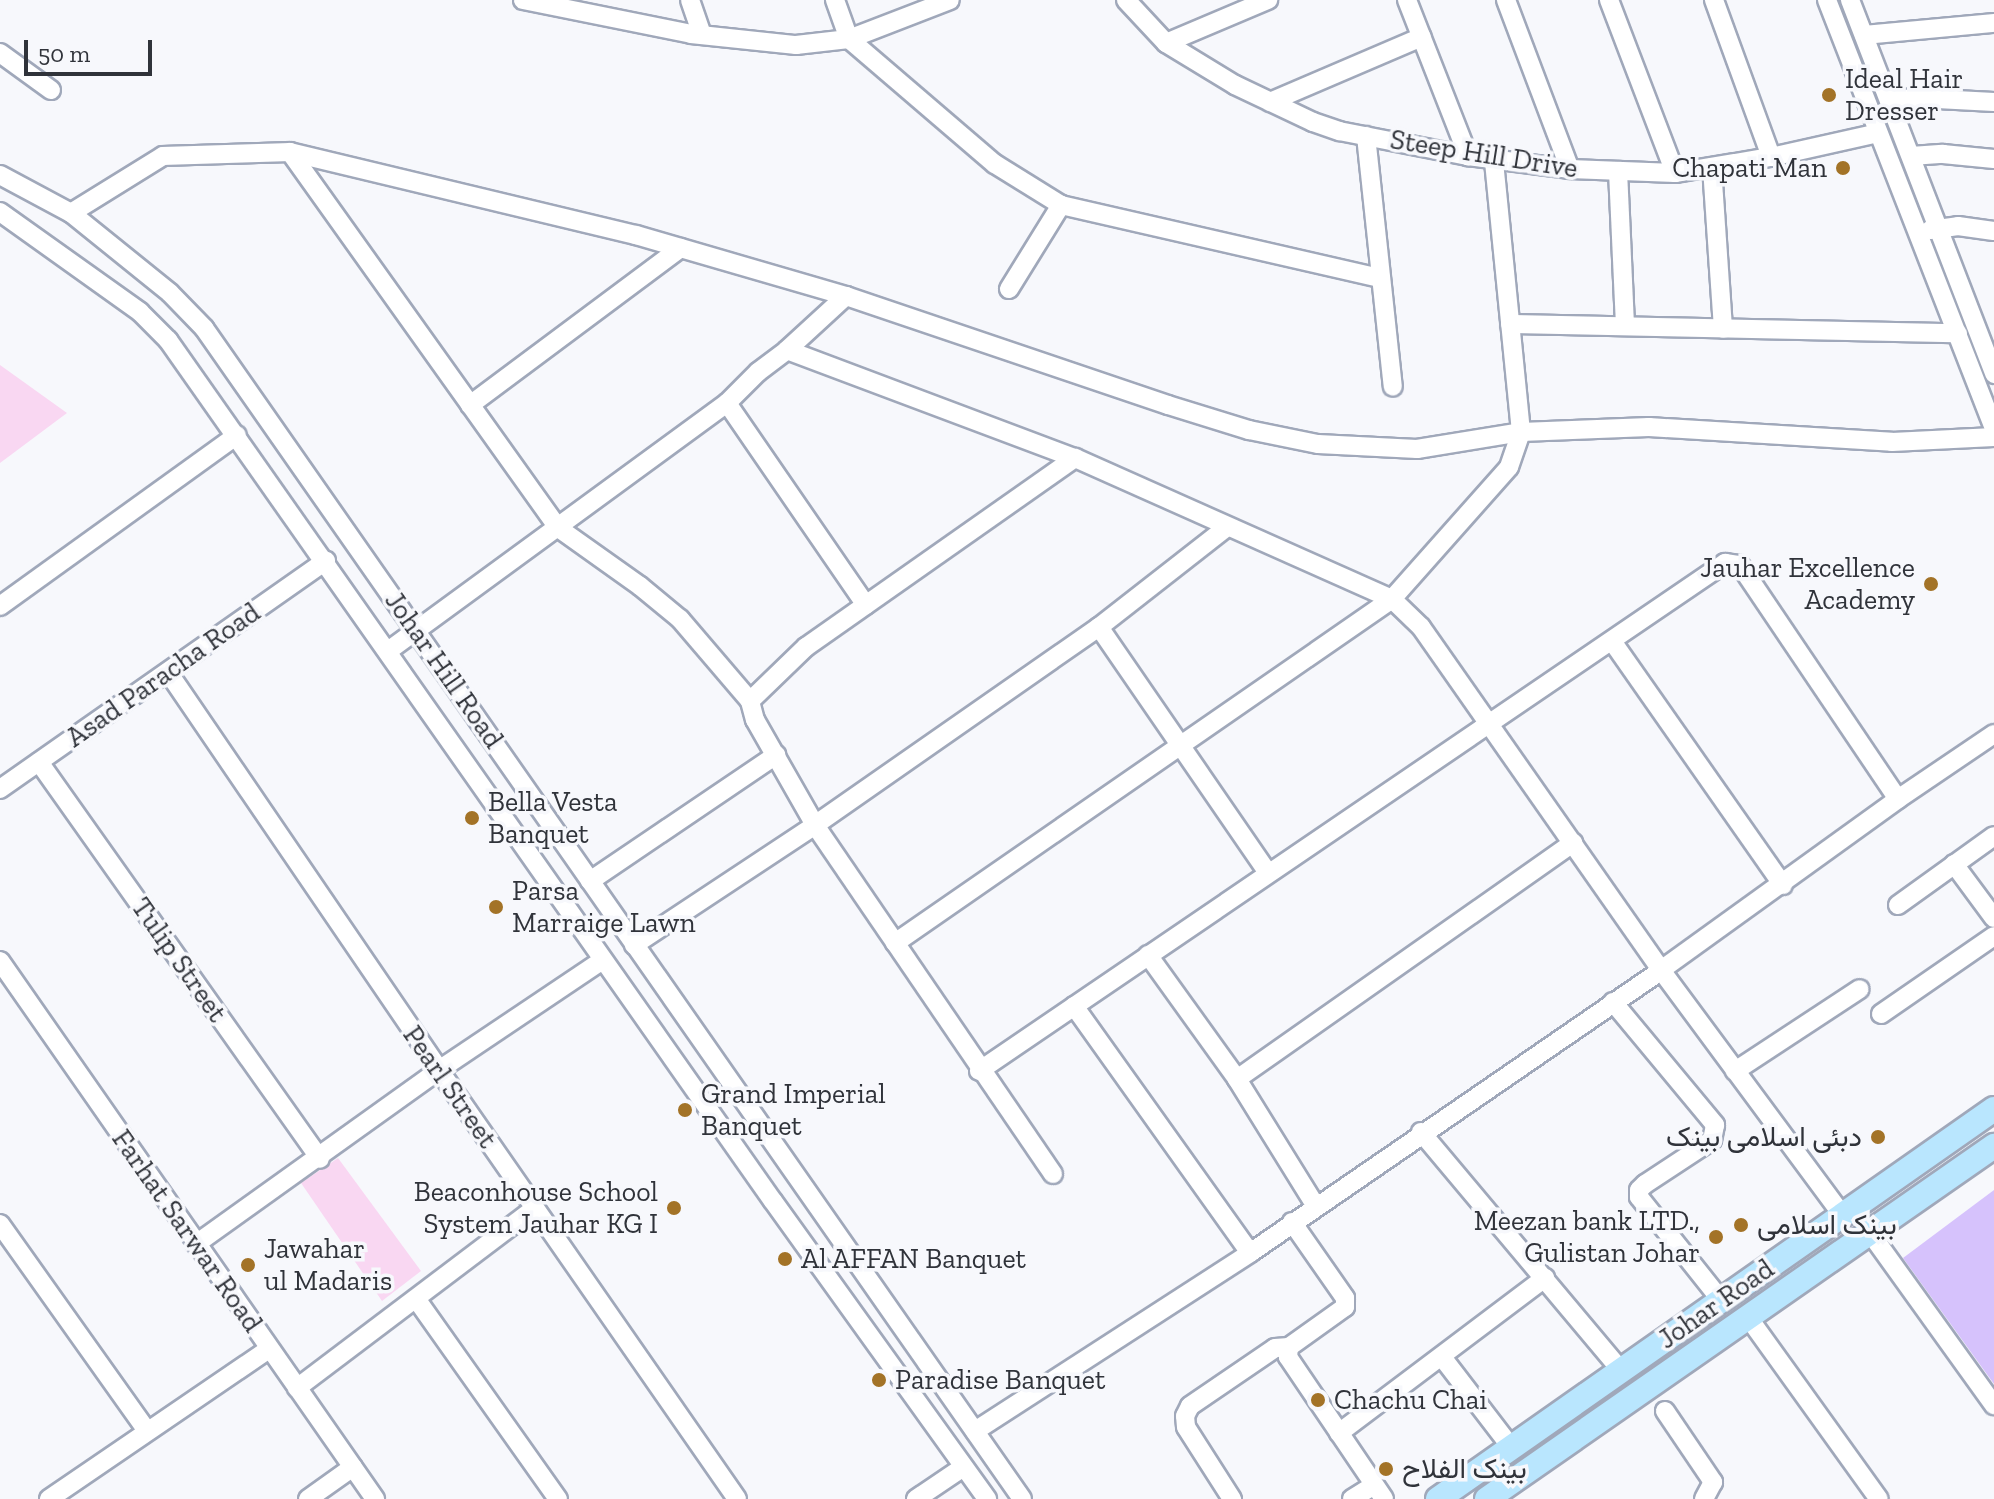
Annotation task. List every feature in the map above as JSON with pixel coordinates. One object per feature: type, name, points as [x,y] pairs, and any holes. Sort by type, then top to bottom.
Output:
[{"type":"main road","name":"Johar Road","points":[[1438,1499],[1994,1109]]},
{"type":"main road","name":"Johar Road","points":[[1487,1499],[1994,1146]]},
{"type":"street","points":[[523,0],[702,35],[796,45],[849,39],[950,0]]},
{"type":"street","points":[[690,0],[702,35]]},
{"type":"street","points":[[835,0],[849,39],[995,164],[1061,205],[1381,278]]},
{"type":"street","name":"Steep Hill Drive","points":[[1126,0],[1166,43],[1235,85],[1313,122],[1366,136],[1494,161],[1570,169],[1675,173],[1771,157],[1878,133]]},
{"type":"street","points":[[1166,43],[1268,0]]},
{"type":"street","points":[[1407,0],[1468,156]]},
{"type":"street","points":[[1506,0],[1570,169]]},
{"type":"street","points":[[1609,0],[1675,173]]},
{"type":"street","points":[[1714,0],[1771,157]]},
{"type":"street","points":[[1827,0],[1994,428]]},
{"type":"street","points":[[1850,0],[1994,374]]},
{"type":"street","points":[[1864,35],[1994,23]]},
{"type":"street","points":[[1270,102],[1422,37]]},
{"type":"street","points":[[0,53],[51,90]]},
{"type":"street","points":[[1889,100],[1918,98],[1994,102]]},
{"type":"street","points":[[1366,136],[1393,387]]},
{"type":"street","points":[[290,152],[557,527],[640,586],[680,619],[750,701],[755,720],[815,825],[979,1071],[1053,1174]]},
{"type":"street","points":[[71,213],[163,156],[290,152],[681,248],[846,296],[1249,430],[1318,444],[1417,449],[1521,432],[1649,427],[1892,442],[1994,437]]},
{"type":"street","points":[[1911,156],[1943,154],[1994,159]]},
{"type":"street","points":[[895,943],[1392,599],[1509,467],[1521,432],[1494,161]]},
{"type":"street","points":[[1712,167],[1723,329]]},
{"type":"street","points":[[1618,171],[1625,326]]},
{"type":"street","name":"Johar Hill Road","points":[[0,175],[71,213],[170,293],[204,328],[418,630],[634,945],[1022,1499]]},
{"type":"street","points":[[1009,289],[1061,205]]},
{"type":"street","name":"Johar Hill Road","points":[[0,212],[140,312],[168,340],[326,561],[603,960],[987,1499]]},
{"type":"street","points":[[1919,232],[1958,226],[1994,231]]},
{"type":"street","points":[[470,405],[681,248]]},
{"type":"street","points":[[388,651],[727,403],[846,296]]},
{"type":"street","points":[[1510,324],[1958,333]]},
{"type":"street","points":[[787,350],[1075,458],[1392,599],[1421,627],[1661,970],[1842,1215]]},
{"type":"street","points":[[727,403],[866,605]]},
{"type":"street","points":[[0,606],[237,435]]},
{"type":"street","points":[[750,701],[806,647],[1075,458]]},
{"type":"street","points":[[634,945],[815,825],[1099,627],[1227,527]]},
{"type":"street","name":"Asad Paracha Road","points":[[0,789],[326,561]]},
{"type":"street","points":[[979,1071],[1725,563],[1740,565],[1898,799]]},
{"type":"street","points":[[1099,627],[1268,873]]},
{"type":"street","points":[[1612,641],[1783,885]]},
{"type":"street","name":"Pearl Street","points":[[168,672],[737,1499]]},
{"type":"street","points":[[975,1431],[1250,1253],[1315,1205],[1783,885],[1898,799],[1994,734]]},
{"type":"street","points":[[590,881],[776,755]]},
{"type":"street","name":"Tulip Street","points":[[39,762],[320,1159]]},
{"type":"street","points":[[1898,905],[1994,836]]},
{"type":"street","points":[[1237,1079],[1573,843]]},
{"type":"street","points":[[1954,864],[1994,918]]},
{"type":"street","points":[[1881,1014],[1994,936]]},
{"type":"street","points":[[1148,955],[1237,1079],[1315,1205]]},
{"type":"street","points":[[196,1244],[320,1159],[439,1070],[603,960]]},
{"type":"street","name":"Farhat Sarwar Road","points":[[1,967],[375,1499]]},
{"type":"street","points":[[1735,1071],[1860,989]]},
{"type":"street","points":[[1613,1002],[1715,1125],[1712,1140],[1645,1184],[1639,1190],[1639,1197],[1721,1300]]},
{"type":"street","points":[[1074,1006],[1250,1253]]},
{"type":"street","points":[[1421,1132],[1621,1370]]},
{"type":"street","points":[[1403,1145],[1446,1161]]},
{"type":"street","points":[[297,1388],[535,1208]]},
{"type":"street","points":[[1232,1499],[1186,1427],[1185,1416],[1190,1406],[1275,1348],[1289,1347],[1345,1307],[1345,1298],[1292,1222]]},
{"type":"street","points":[[0,1224],[147,1431]]},
{"type":"street","points":[[1871,1234],[1994,1405]]},
{"type":"street","points":[[1339,1433],[1545,1278]]},
{"type":"street","points":[[417,1300],[558,1499]]},
{"type":"street","points":[[1748,1317],[1879,1499]]},
{"type":"street","points":[[1289,1347],[1288,1357],[1379,1492],[1352,1499]]},
{"type":"street","points":[[49,1499],[269,1349]]},
{"type":"street","points":[[1442,1357],[1511,1447]]},
{"type":"street","points":[[1665,1411],[1713,1482],[1704,1499]]},
{"type":"street","points":[[308,1499],[353,1467]]},
{"type":"street","points":[[916,1499],[962,1468]]},
{"type":"shaded area","points":[[0,365],[67,413],[0,463]]},
{"type":"shaded area","points":[[338,1158],[421,1271],[382,1301],[301,1183]]},
{"type":"building","points":[[1994,1190],[1994,1384],[1903,1258]]},
{"type":"place","name":"Ideal Hair Dresser","points":[[1829,95]]},
{"type":"place","name":"Chapati Man","points":[[1843,168]]},
{"type":"place","name":"Jauhar Excellence Academy","points":[[1931,584]]},
{"type":"place","name":"Bella Vesta Banquet","points":[[472,818]]},
{"type":"place","name":"Parsa Marraige Lawn","points":[[496,907]]},
{"type":"place","name":"Grand Imperial Banquet","points":[[685,1110]]},
{"type":"place","name":"دبئی اسلامی بینک","points":[[1878,1137]]},
{"type":"place","name":"Beaconhouse School System Jauhar KG I","points":[[674,1208]]},
{"type":"place","name":"بینک اسلامی","points":[[1741,1225]]},
{"type":"place","name":"Meezan bank LTD., Gulistan Johar","points":[[1716,1237]]},
{"type":"place","name":"Al AFFAN Banquet","points":[[785,1259]]},
{"type":"place","name":"Jawahar ul Madaris","points":[[248,1265]]},
{"type":"place","name":"Paradise Banquet","points":[[879,1380]]},
{"type":"place","name":"Chachu Chai","points":[[1318,1400]]},
{"type":"place","name":"بینک الفلاح","points":[[1386,1469]]}]
